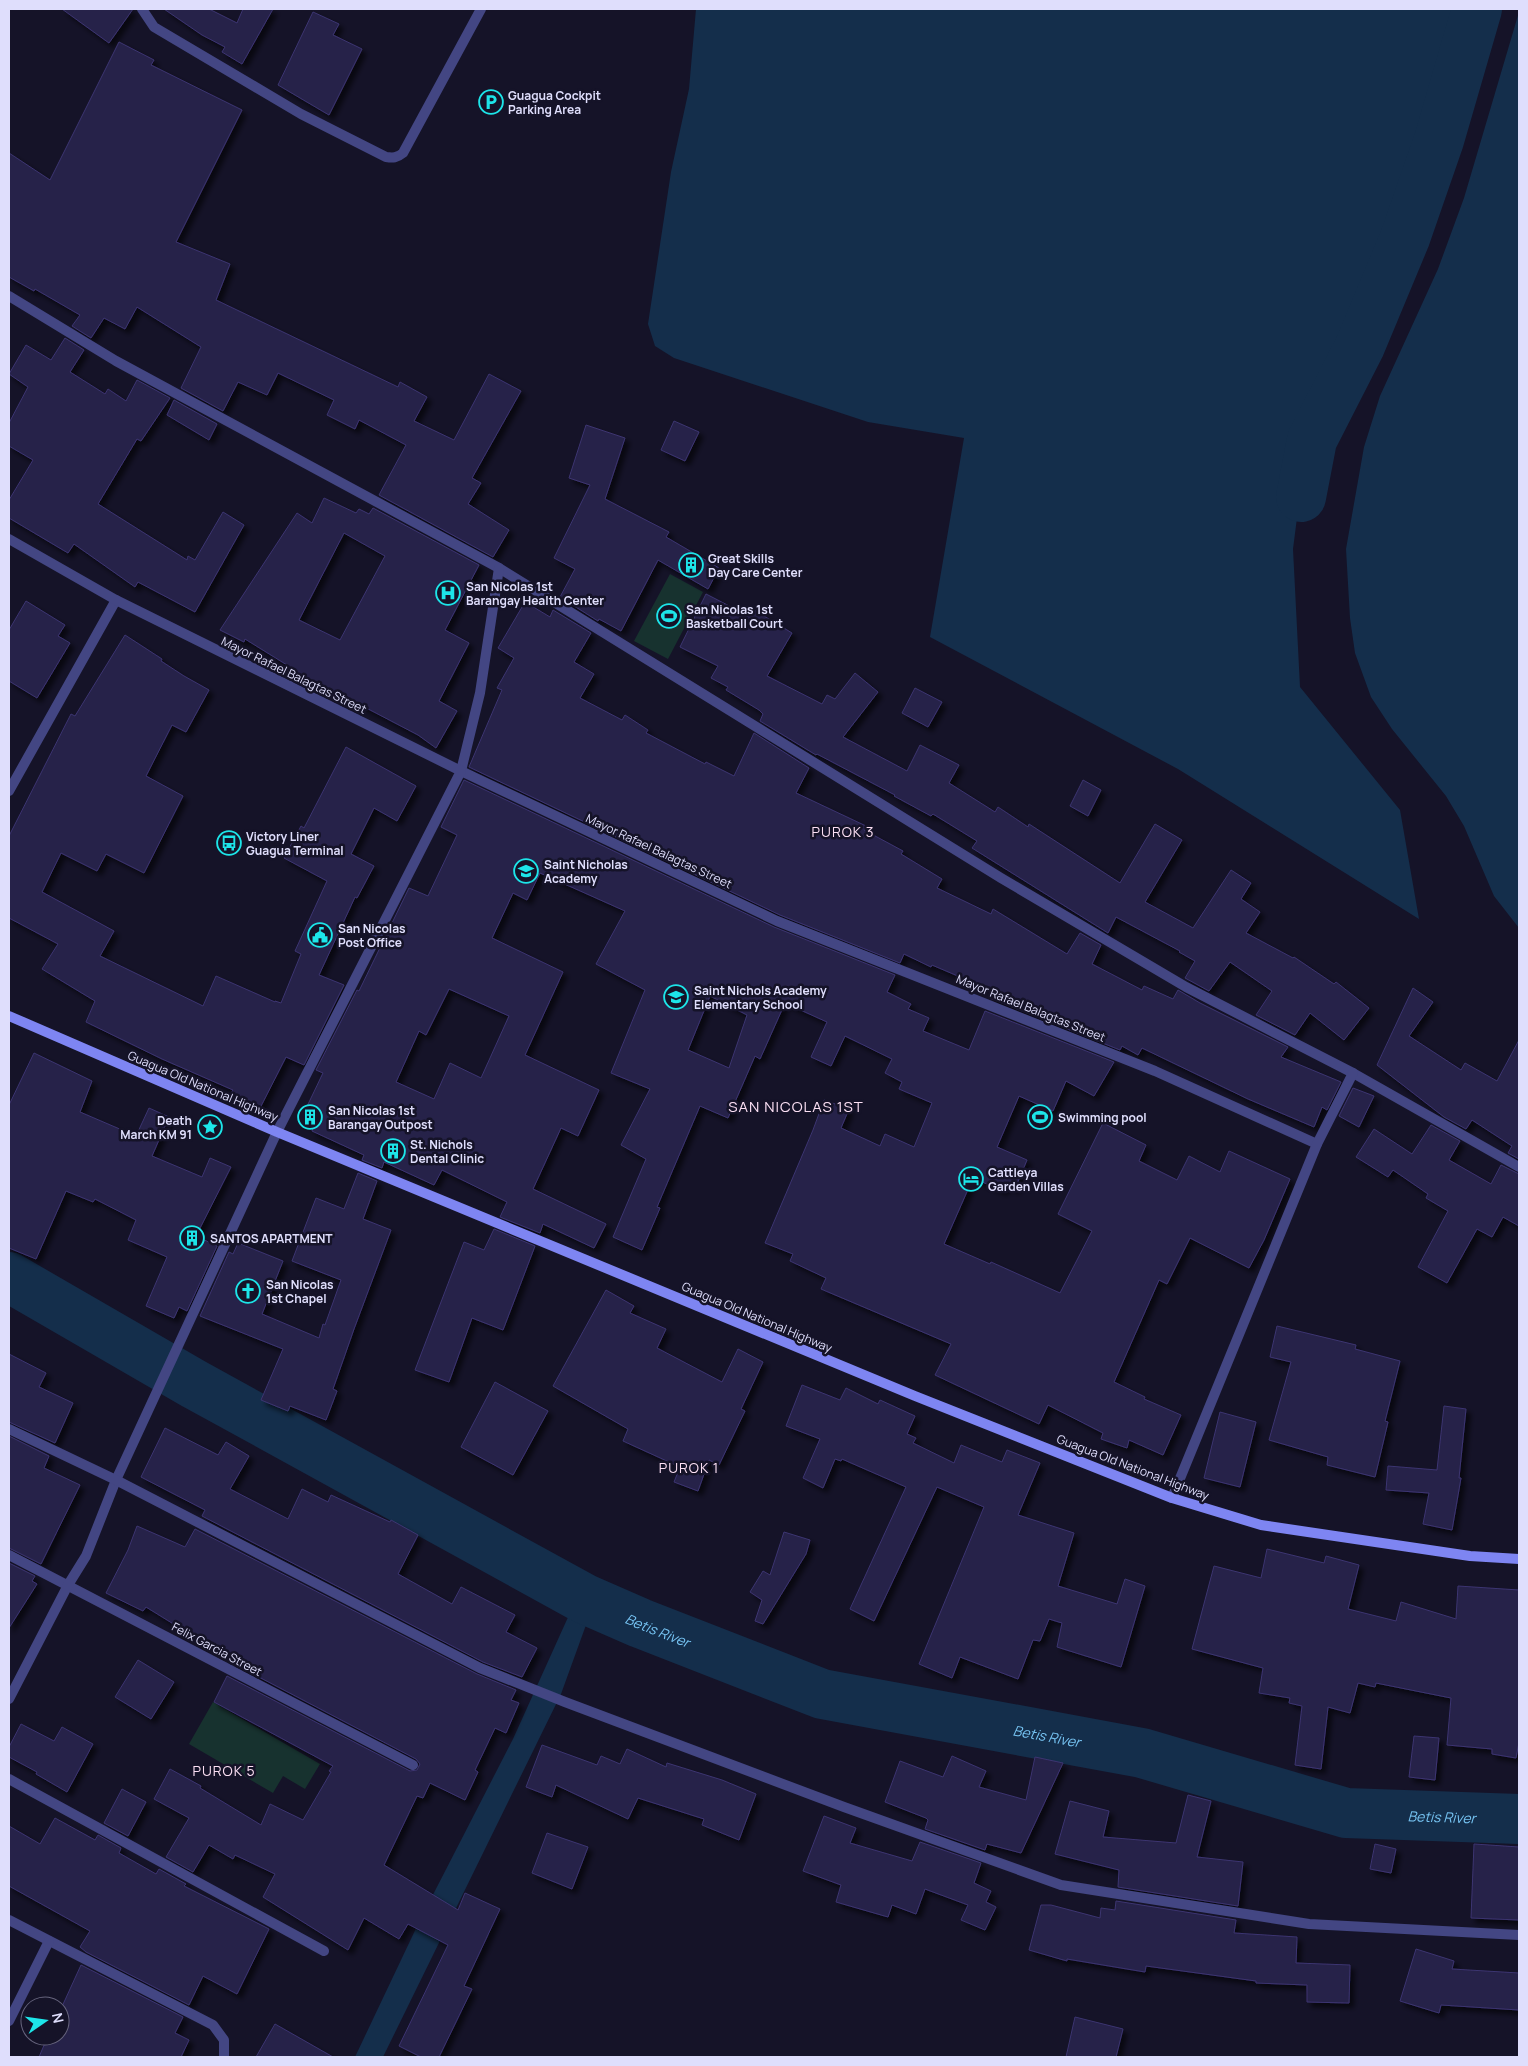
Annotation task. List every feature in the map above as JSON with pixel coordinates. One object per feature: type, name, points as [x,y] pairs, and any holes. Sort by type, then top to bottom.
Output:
[{"type":"main road","name":"Guagua Old National Highway","points":[[9,1016],[277,1132],[915,1396],[1172,1498],[1260,1525],[1470,1556],[1519,1559]]},
{"type":"street","points":[[142,9],[154,27],[268,96],[377,153],[397,158],[403,153],[481,9]]},
{"type":"street","points":[[9,296],[116,361],[499,568],[1001,878],[1186,987],[1353,1073],[1519,1167]]},
{"type":"street","name":"Mayor Rafael Balagtas Street","points":[[9,539],[116,600],[461,771],[777,921],[1155,1071],[1317,1144]]},
{"type":"street","points":[[9,1699],[68,1585],[86,1556],[116,1480],[277,1132],[461,771],[480,693],[499,568]]},
{"type":"street","points":[[9,791],[116,600]]},
{"type":"street","points":[[1172,1498],[1317,1144],[1353,1073]]},
{"type":"street","points":[[9,1429],[116,1480],[480,1668],[528,1688],[844,1807],[1061,1885],[1309,1924],[1519,1935]]},
{"type":"street","name":"Felix Garcia Street","points":[[9,1555],[413,1765]]},
{"type":"street","points":[[9,1779],[324,1951]]},
{"type":"street","points":[[9,1920],[213,2025],[224,2040],[224,2057]]},
{"type":"street","points":[[9,2021],[49,1941]]},
{"type":"green space","name":"San Nicolas 1st Basketball Court","points":[[670,574],[703,592],[668,659],[634,641]]},
{"type":"green space","points":[[213,1702],[320,1764],[305,1789],[283,1776],[273,1793],[189,1744]]},
{"type":"water","points":[[696,9],[1469,9],[1430,152],[1357,342],[1307,440],[1293,549],[1300,687],[1400,810],[1419,919],[1178,769],[930,637],[964,438],[868,422],[674,358],[655,346],[648,324],[671,172],[689,89]]},
{"type":"water","points":[[1519,12],[1519,928],[1494,896],[1464,826],[1446,796],[1392,729],[1371,697],[1355,653],[1350,618],[1346,549],[1364,447],[1380,396],[1438,269],[1464,198]]},
{"type":"water","points":[[581,1607],[586,1625],[561,1694],[383,2057],[355,2057],[420,1920],[513,1739],[569,1615]]},
{"type":"building","points":[[62,9],[133,9],[109,43]]},
{"type":"building","points":[[164,9],[209,9],[237,23],[243,9],[273,9],[242,64],[222,52],[225,47],[202,35]]},
{"type":"building","points":[[313,12],[339,24],[333,35],[362,49],[329,115],[278,85]]},
{"type":"building","points":[[119,42],[154,60],[151,65],[242,110],[176,242],[230,264],[216,300],[398,387],[400,382],[427,397],[414,421],[454,440],[489,374],[521,391],[472,478],[481,483],[468,504],[509,530],[493,557],[379,495],[406,445],[359,420],[355,429],[327,415],[334,400],[278,373],[267,395],[238,382],[223,411],[181,388],[201,347],[137,307],[125,329],[104,318],[91,338],[72,326],[80,315],[35,289],[34,291],[9,277],[9,153],[50,180]]},
{"type":"building","points":[[65,338],[84,350],[70,372],[105,394],[108,389],[126,401],[137,380],[170,398],[141,441],[137,439],[98,504],[187,560],[188,556],[195,560],[223,512],[244,525],[195,612],[138,582],[135,587],[74,544],[68,553],[9,518],[9,500],[33,460],[9,446],[9,423],[28,387],[9,374],[26,345],[51,360]]},
{"type":"building","points":[[174,400],[217,424],[209,440],[167,415]]},
{"type":"building","points":[[674,421],[699,432],[685,461],[661,450]]},
{"type":"building","points":[[586,425],[625,438],[605,499],[669,532],[666,537],[719,568],[708,589],[658,560],[621,631],[599,619],[598,621],[560,597],[575,569],[554,558],[590,485],[569,478]]},
{"type":"building","points":[[324,498],[356,513],[359,509],[369,514],[373,508],[479,565],[445,630],[469,643],[439,701],[457,711],[436,748],[418,735],[351,700],[285,669],[287,665],[245,639],[244,642],[220,630],[297,513],[312,523]],"holes":[[[344,533],[385,556],[340,640],[299,620]]]},
{"type":"building","points":[[706,594],[743,613],[749,607],[792,633],[767,676],[822,704],[827,695],[835,699],[855,673],[878,692],[843,737],[907,771],[920,745],[959,765],[949,783],[995,812],[998,807],[1028,827],[1029,824],[1120,883],[1155,824],[1182,840],[1145,902],[1193,928],[1231,870],[1251,883],[1241,899],[1260,912],[1246,933],[1294,957],[1334,984],[1336,982],[1369,1008],[1344,1040],[1310,1013],[1295,1035],[1256,1015],[1272,991],[1230,962],[1209,991],[1185,978],[1195,961],[1180,951],[1116,917],[1108,933],[972,848],[977,841],[933,814],[931,816],[895,795],[816,755],[760,721],[763,714],[759,710],[726,690],[728,687],[711,678],[718,666],[680,647]]},
{"type":"building","points":[[26,601],[65,625],[58,636],[70,643],[37,698],[9,681],[9,630]]},
{"type":"building","points":[[525,602],[550,617],[553,610],[591,633],[574,662],[594,674],[580,698],[622,720],[625,715],[648,730],[646,733],[705,764],[706,762],[734,776],[754,733],[809,768],[796,793],[866,826],[864,830],[903,851],[901,854],[942,879],[937,888],[991,914],[993,909],[1067,954],[1080,933],[1101,945],[1092,964],[1142,990],[1144,986],[1173,999],[1178,990],[1288,1047],[1281,1057],[1341,1082],[1327,1110],[1322,1107],[1314,1127],[1248,1099],[1142,1048],[1138,1055],[1122,1046],[1120,1050],[990,998],[993,991],[932,965],[931,967],[904,954],[900,963],[780,915],[469,767],[502,690],[497,688],[514,658],[498,648]]},
{"type":"building","points":[[125,635],[162,659],[161,661],[209,690],[186,732],[172,725],[146,776],[183,796],[144,873],[106,854],[97,871],[61,853],[42,892],[114,931],[100,956],[203,1006],[216,976],[281,1003],[301,954],[295,951],[327,881],[284,858],[301,826],[304,828],[346,747],[416,786],[397,821],[374,808],[351,854],[374,866],[357,898],[355,897],[319,975],[344,985],[304,1065],[286,1057],[259,1110],[230,1095],[233,1090],[162,1059],[86,1022],[95,1001],[42,969],[58,944],[9,918],[9,836],[71,714],[75,716]]},
{"type":"building","points":[[915,688],[942,702],[928,727],[902,713]]},
{"type":"building","points":[[464,780],[774,927],[895,975],[887,992],[911,1004],[908,1009],[929,1018],[923,1031],[969,1050],[985,1011],[1114,1062],[1094,1096],[1066,1081],[1053,1111],[1019,1096],[997,1147],[1027,1160],[1015,1189],[1006,1185],[1003,1191],[973,1178],[944,1244],[990,1264],[991,1262],[1060,1293],[1092,1231],[1058,1214],[1103,1123],[1146,1145],[1139,1161],[1177,1180],[1189,1156],[1220,1172],[1229,1151],[1290,1179],[1264,1240],[1249,1268],[1190,1238],[1167,1284],[1159,1280],[1114,1382],[1145,1397],[1144,1399],[1181,1415],[1163,1455],[1129,1440],[1127,1448],[1101,1439],[1103,1433],[1048,1405],[1039,1424],[935,1375],[951,1344],[821,1289],[826,1278],[790,1261],[793,1254],[765,1243],[824,1100],[849,1109],[841,1128],[880,1146],[885,1134],[914,1147],[932,1103],[899,1089],[902,1082],[885,1073],[892,1059],[845,1036],[831,1066],[811,1057],[827,1022],[785,1003],[760,1059],[755,1056],[728,1118],[700,1106],[657,1207],[660,1208],[642,1250],[613,1237],[646,1159],[621,1145],[650,1089],[611,1073],[645,990],[596,964],[625,911],[540,873],[527,900],[513,893],[492,938],[563,972],[525,1055],[599,1090],[578,1136],[561,1128],[533,1189],[606,1224],[594,1248],[543,1224],[540,1233],[500,1217],[507,1202],[442,1170],[434,1185],[384,1162],[382,1168],[362,1160],[364,1155],[312,1131],[313,1128],[300,1121],[323,1073],[316,1070],[357,990],[359,991],[409,888],[428,896],[457,835],[441,827]],"holes":[[[449,989],[509,1016],[481,1078],[450,1063],[434,1099],[396,1082],[419,1031],[426,1035]],[[710,996],[747,1015],[729,1068],[688,1050]]]},
{"type":"building","points":[[1083,780],[1101,790],[1088,816],[1070,806]]},
{"type":"building","points":[[1413,988],[1433,1002],[1409,1036],[1461,1070],[1465,1063],[1497,1081],[1519,1040],[1519,1159],[1508,1153],[1512,1146],[1472,1120],[1466,1129],[1444,1117],[1377,1065]]},
{"type":"building","points":[[34,1053],[92,1081],[80,1112],[136,1136],[149,1108],[169,1117],[152,1156],[202,1177],[210,1158],[231,1167],[196,1236],[217,1246],[187,1311],[179,1307],[174,1318],[146,1306],[167,1257],[128,1240],[136,1220],[95,1199],[93,1202],[66,1191],[36,1259],[9,1248],[9,1105]]},
{"type":"building","points":[[1353,1088],[1374,1096],[1359,1127],[1339,1116]]},
{"type":"building","points":[[1431,1125],[1460,1141],[1449,1160],[1491,1184],[1501,1165],[1519,1174],[1519,1226],[1503,1217],[1492,1237],[1477,1229],[1447,1283],[1418,1267],[1448,1211],[1426,1198],[1428,1194],[1393,1170],[1388,1177],[1356,1157],[1374,1129],[1412,1154]]},
{"type":"building","points":[[358,1173],[377,1181],[363,1219],[391,1230],[333,1389],[337,1391],[326,1420],[290,1406],[288,1411],[261,1400],[283,1349],[200,1316],[229,1252],[233,1254],[238,1243],[283,1261],[262,1314],[319,1338],[341,1280],[292,1261],[316,1198],[344,1209]]},
{"type":"building","points":[[494,1229],[535,1246],[503,1330],[472,1318],[449,1382],[415,1370],[464,1242],[484,1250]]},
{"type":"building","points":[[606,1290],[634,1306],[630,1313],[666,1329],[657,1348],[722,1382],[738,1349],[763,1362],[741,1409],[745,1411],[719,1465],[709,1460],[698,1491],[674,1482],[680,1467],[623,1441],[628,1429],[553,1386]]},
{"type":"building","points":[[1277,1326],[1356,1345],[1355,1349],[1400,1361],[1385,1421],[1388,1422],[1375,1477],[1327,1465],[1328,1457],[1269,1440],[1291,1362],[1270,1357]]},
{"type":"building","points":[[9,1354],[46,1373],[39,1387],[73,1403],[55,1443],[9,1422]]},
{"type":"building","points":[[495,1382],[548,1411],[513,1475],[461,1447]]},
{"type":"building","points":[[802,1385],[840,1400],[846,1388],[878,1404],[880,1400],[915,1416],[907,1434],[916,1438],[913,1443],[954,1463],[961,1445],[1002,1462],[1007,1450],[1040,1463],[1018,1515],[1074,1533],[1058,1586],[1117,1604],[1125,1579],[1145,1586],[1121,1667],[1057,1647],[1062,1623],[1049,1619],[1040,1641],[1033,1640],[1018,1679],[960,1657],[952,1678],[919,1664],[984,1507],[937,1487],[874,1621],[850,1609],[906,1487],[842,1459],[841,1461],[835,1459],[823,1488],[803,1478],[820,1439],[786,1426]]},
{"type":"building","points":[[1444,1406],[1466,1409],[1459,1478],[1461,1478],[1452,1530],[1423,1524],[1429,1493],[1386,1490],[1388,1466],[1437,1470]]},
{"type":"building","points":[[1220,1412],[1256,1422],[1240,1487],[1204,1478]]},
{"type":"building","points":[[165,1428],[218,1455],[226,1442],[249,1456],[230,1489],[288,1519],[302,1489],[328,1502],[331,1495],[390,1522],[391,1520],[418,1535],[398,1574],[452,1604],[461,1587],[515,1615],[506,1632],[537,1648],[522,1677],[483,1662],[202,1516],[205,1510],[141,1477]]},
{"type":"building","points":[[9,1436],[49,1456],[44,1468],[80,1485],[41,1564],[9,1548]]},
{"type":"building","points":[[137,1526],[185,1547],[195,1529],[477,1674],[516,1690],[511,1700],[519,1703],[506,1733],[495,1728],[475,1770],[478,1772],[465,1800],[430,1783],[423,1798],[417,1796],[384,1865],[458,1910],[465,1893],[500,1909],[464,1986],[472,1989],[439,2057],[421,2057],[399,2046],[448,1945],[408,1924],[399,1939],[364,1918],[348,1950],[263,1897],[275,1874],[235,1855],[233,1859],[209,1845],[193,1872],[166,1857],[189,1818],[154,1799],[170,1769],[201,1786],[200,1788],[261,1825],[270,1804],[303,1820],[331,1772],[329,1771],[333,1766],[214,1702],[227,1676],[410,1771],[417,1770],[420,1764],[416,1759],[234,1664],[237,1658],[188,1633],[146,1607],[143,1611],[106,1593],[128,1550]]},
{"type":"building","points":[[784,1532],[810,1540],[806,1554],[763,1624],[755,1621],[762,1600],[750,1592],[763,1571],[770,1575]]},
{"type":"building","points":[[1267,1549],[1324,1563],[1326,1556],[1359,1565],[1348,1609],[1396,1621],[1401,1602],[1456,1619],[1458,1586],[1519,1590],[1519,1742],[1516,1758],[1492,1754],[1492,1749],[1447,1745],[1451,1698],[1376,1683],[1375,1687],[1358,1683],[1350,1713],[1328,1707],[1321,1769],[1295,1765],[1302,1706],[1289,1703],[1290,1698],[1259,1693],[1263,1668],[1192,1649],[1214,1566],[1261,1578]]},
{"type":"building","points":[[9,1563],[35,1576],[32,1581],[37,1584],[9,1628]]},
{"type":"building","points":[[138,1660],[174,1682],[151,1719],[115,1697]]},
{"type":"building","points":[[21,1724],[54,1741],[62,1727],[93,1744],[67,1792],[36,1774],[37,1772],[9,1757],[9,1747]]},
{"type":"building","points":[[1414,1736],[1439,1738],[1435,1780],[1409,1777]]},
{"type":"building","points":[[542,1745],[597,1765],[601,1756],[620,1764],[627,1749],[666,1767],[667,1763],[722,1780],[756,1794],[739,1840],[702,1825],[704,1819],[638,1798],[628,1819],[556,1785],[552,1797],[526,1787]]},
{"type":"building","points":[[952,1756],[986,1771],[979,1787],[1026,1800],[1035,1757],[1063,1763],[1021,1853],[987,1844],[985,1850],[925,1829],[928,1820],[926,1818],[885,1802],[900,1761],[943,1777]]},
{"type":"building","points":[[122,1789],[146,1802],[128,1836],[104,1823]]},
{"type":"building","points":[[1188,1795],[1211,1801],[1197,1857],[1243,1862],[1238,1906],[1118,1887],[1119,1870],[1055,1854],[1070,1801],[1109,1811],[1103,1837],[1176,1843]]},
{"type":"building","points":[[824,1816],[856,1828],[850,1843],[912,1861],[920,1842],[981,1863],[974,1883],[991,1891],[986,1902],[996,1907],[985,1930],[961,1920],[968,1905],[925,1889],[916,1914],[892,1905],[888,1917],[836,1902],[841,1885],[803,1871]]},
{"type":"building","points":[[55,1818],[95,1840],[98,1835],[121,1848],[119,1853],[156,1874],[159,1869],[186,1884],[184,1886],[269,1929],[237,1994],[203,1976],[189,2005],[86,1952],[80,1947],[90,1931],[9,1886],[9,1826],[40,1844]]},
{"type":"building","points":[[547,1833],[588,1847],[572,1889],[532,1873]]},
{"type":"building","points":[[1375,1844],[1396,1849],[1391,1873],[1370,1869]]},
{"type":"building","points":[[1474,1844],[1519,1847],[1519,1920],[1471,1918]]},
{"type":"building","points":[[1116,1901],[1236,1920],[1234,1933],[1297,1937],[1296,1963],[1350,1965],[1349,2003],[1307,2002],[1307,1985],[1256,1983],[1256,1981],[1146,1966],[1145,1972],[1067,1959],[1067,1961],[1029,1950],[1041,1905],[1051,1905],[1100,1918],[1101,1908],[1115,1910]]},
{"type":"building","points":[[1416,1949],[1454,1961],[1452,1969],[1519,1973],[1519,2010],[1441,2005],[1439,2013],[1400,2001]]},
{"type":"building","points":[[81,1965],[183,2017],[175,2033],[189,2040],[181,2057],[39,2057],[44,2046],[70,2046],[70,1996],[67,1996]]},
{"type":"building","points":[[1075,2017],[1123,2029],[1116,2057],[1066,2057]]},
{"type":"building","points":[[275,2024],[333,2057],[256,2057]]},
{"type":"waterway","points":[[1301,497],[1312,440],[1360,346],[1405,238],[1439,140],[1477,9]]},
{"type":"waterway","name":"Betis River","points":[[9,1277],[194,1384],[585,1599],[640,1623],[822,1694],[1142,1753],[1346,1813],[1519,1819]]},
{"type":"place","name":"Guagua Cockpit Parking Area","points":[[491,102]]},
{"type":"place","name":"Great Skills Day Care Center","points":[[691,565]]},
{"type":"place","name":"San Nicolas 1st Barangay Health Center","points":[[448,593]]},
{"type":"place","name":"San Nicolas 1st Basketball Court","points":[[669,616]]},
{"type":"place","name":"Victory Liner Guagua Terminal","points":[[229,843]]},
{"type":"place","name":"Saint Nicholas Academy","points":[[526,871]]},
{"type":"place","name":"San Nicolas Post Office","points":[[320,935]]},
{"type":"place","name":"Saint Nichols Academy Elementary School","points":[[676,997]]},
{"type":"place","name":"San Nicolas 1st Barangay Outpost","points":[[310,1117]]},
{"type":"place","name":"Swimming pool","points":[[1040,1117]]},
{"type":"place","name":"Death March KM 91","points":[[210,1127]]},
{"type":"place","name":"St. Nichols Dental Clinic","points":[[393,1151]]},
{"type":"place","name":"Cattleya Garden Villas","points":[[971,1179]]},
{"type":"place","name":"SANTOS APARTMENT","points":[[192,1238]]},
{"type":"place","name":"San Nicolas 1st Chapel","points":[[248,1291]]},
{"type":"district","name":"PUROK 3","points":[[843,831]]},
{"type":"district","name":"SAN NICOLAS 1ST","points":[[796,1106]]},
{"type":"district","name":"PUROK 1","points":[[689,1467]]},
{"type":"district","name":"PUROK 5","points":[[224,1770]]}]
